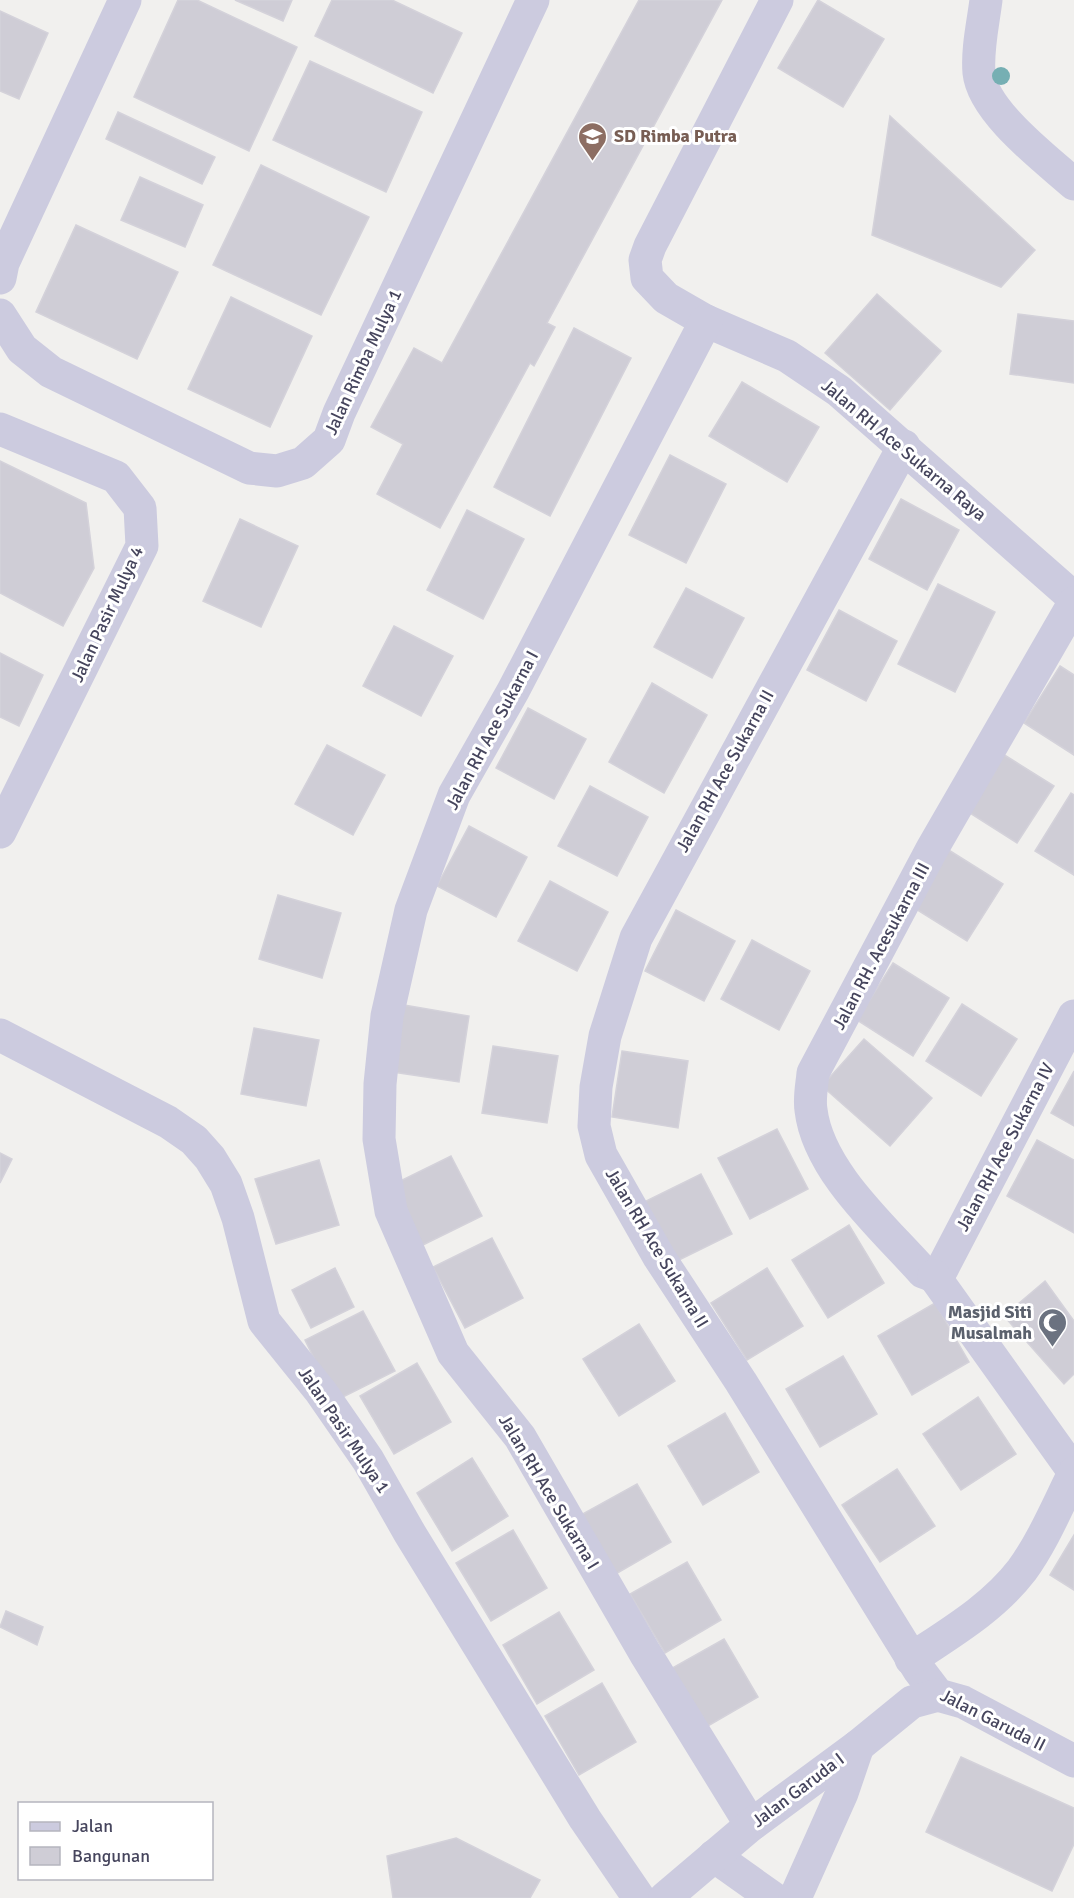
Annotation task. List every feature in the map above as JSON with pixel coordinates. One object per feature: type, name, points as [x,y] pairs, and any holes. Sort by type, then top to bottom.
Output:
[{"type":"street","points":[[0,278],[3,263],[125,0]]},
{"type":"street","name":"Jalan Rimba Mulya 1","points":[[0,315],[22,348],[51,372],[249,468],[277,471],[303,464],[329,440],[339,413],[533,0]]},
{"type":"street","name":"Jalan RH Ace Sukarna Raya","points":[[777,0],[650,246],[645,260],[647,278],[666,298],[706,321],[787,356],[839,392],[904,446],[1074,598]]},
{"type":"street","points":[[986,0],[979,50],[979,76],[984,89],[994,106],[1074,184]]},
{"type":"street","name":"Jalan RH Ace Sukarna I","points":[[706,321],[513,691],[454,795],[411,910],[387,1016],[380,1084],[379,1139],[391,1211],[453,1353],[520,1437],[645,1653],[751,1825]]},
{"type":"street","name":"Jalan Pasir Mulya 4","points":[[0,429],[116,477],[140,508],[142,546],[0,831]]},
{"type":"street","name":"Jalan RH Ace Sukarna II","points":[[904,446],[636,938],[605,1036],[596,1087],[594,1126],[601,1155],[658,1257],[741,1382],[923,1675]]},
{"type":"street","name":"Jalan RH. Acesukarna III","points":[[1074,603],[926,860],[813,1073],[810,1109],[818,1139],[837,1174],[923,1272],[934,1276],[1074,1472]]},
{"type":"street","name":"Jalan RH Ace Sukarna IV","points":[[934,1276],[942,1269],[1074,1016]]},
{"type":"street","name":"Jalan Pasir Mulya 1","points":[[0,1035],[168,1122],[194,1140],[210,1158],[226,1184],[238,1218],[264,1321],[321,1392],[368,1460],[409,1532],[585,1819],[639,1898]]},
{"type":"street","name":"Jalan Garuda I","points":[[664,1898],[751,1825],[858,1746],[912,1702],[923,1675],[1022,1570],[1074,1472]]},
{"type":"street","name":"Jalan Garuda II","points":[[923,1675],[963,1702],[1074,1761]]},
{"type":"street","points":[[795,1898],[842,1793],[858,1746]]},
{"type":"street","points":[[714,1856],[773,1898]]},
{"type":"building","points":[[178,0],[197,0],[297,47],[249,151],[134,97]]},
{"type":"building","points":[[235,0],[292,0],[283,21]]},
{"type":"building","points":[[332,0],[392,0],[462,33],[433,93],[315,36]]},
{"type":"building","name":"SD Rimba Putra","points":[[639,0],[722,0],[547,323],[555,327],[534,366],[530,363],[440,528],[377,494],[403,444],[371,427],[414,348],[442,363]]},
{"type":"building","points":[[818,0],[884,39],[843,107],[778,68]]},
{"type":"building","points":[[0,11],[48,33],[19,99],[0,91]]},
{"type":"building","points":[[310,61],[422,112],[386,192],[273,140]]},
{"type":"building","points":[[118,112],[215,157],[202,184],[106,139]]},
{"type":"building","points":[[890,116],[1035,250],[1001,287],[872,235]]},
{"type":"building","points":[[261,165],[369,217],[321,315],[213,265]]},
{"type":"building","points":[[140,177],[203,205],[185,247],[121,220]]},
{"type":"building","points":[[76,225],[178,272],[137,359],[36,312]]},
{"type":"building","points":[[877,294],[941,351],[890,410],[825,353]]},
{"type":"building","points":[[231,297],[312,336],[270,427],[188,389]]},
{"type":"building","points":[[1018,314],[1074,321],[1074,383],[1010,374]]},
{"type":"building","points":[[574,328],[631,358],[550,516],[494,487]]},
{"type":"building","points":[[742,382],[819,427],[787,482],[709,436]]},
{"type":"building","points":[[670,455],[726,484],[686,563],[629,535]]},
{"type":"building","points":[[0,461],[86,503],[94,568],[63,626],[0,593]]},
{"type":"building","points":[[901,499],[959,530],[927,590],[869,559]]},
{"type":"building","points":[[467,510],[524,539],[483,619],[427,590]]},
{"type":"building","points":[[240,519],[298,546],[261,627],[203,601]]},
{"type":"building","points":[[938,584],[995,612],[955,692],[898,664]]},
{"type":"building","points":[[686,588],[744,618],[712,678],[654,647]]},
{"type":"building","points":[[839,610],[897,641],[866,701],[807,670]]},
{"type":"building","points":[[394,626],[453,656],[421,716],[363,686]]},
{"type":"building","points":[[0,653],[43,675],[19,726],[0,717]]},
{"type":"building","points":[[1060,666],[1074,675],[1074,755],[1024,723]]},
{"type":"building","points":[[652,683],[707,715],[664,793],[609,762]]},
{"type":"building","points":[[528,708],[586,739],[554,799],[496,768]]},
{"type":"building","points":[[327,745],[385,775],[353,835],[295,804]]},
{"type":"building","points":[[998,751],[1054,786],[1017,843],[962,808]]},
{"type":"building","points":[[590,786],[648,817],[617,876],[558,846]]},
{"type":"building","points":[[1071,793],[1074,795],[1074,875],[1035,851]]},
{"type":"building","points":[[469,826],[527,857],[496,917],[437,886]]},
{"type":"building","points":[[947,849],[1003,884],[967,941],[911,906]]},
{"type":"building","points":[[550,881],[608,912],[577,971],[518,941]]},
{"type":"building","points":[[278,895],[341,913],[322,978],[259,959]]},
{"type":"building","points":[[676,910],[735,941],[704,1001],[645,971]]},
{"type":"building","points":[[752,940],[810,971],[779,1030],[721,999]]},
{"type":"building","points":[[893,963],[949,998],[913,1056],[857,1020]]},
{"type":"building","points":[[962,1004],[1017,1039],[981,1096],[926,1061]]},
{"type":"building","points":[[404,1005],[469,1016],[459,1082],[393,1072]]},
{"type":"building","points":[[254,1028],[319,1040],[306,1106],[241,1094]]},
{"type":"building","points":[[864,1039],[932,1098],[890,1146],[822,1086]]},
{"type":"building","points":[[493,1046],[558,1056],[547,1123],[482,1113]]},
{"type":"building","points":[[622,1051],[688,1061],[678,1128],[612,1117]]},
{"type":"building","points":[[1074,1071],[1074,1126],[1051,1113]]},
{"type":"building","points":[[777,1129],[808,1189],[750,1219],[718,1158]]},
{"type":"building","points":[[1037,1140],[1074,1160],[1074,1233],[1007,1196]]},
{"type":"building","points":[[0,1153],[12,1159],[0,1183]]},
{"type":"building","points":[[451,1156],[482,1216],[423,1245],[392,1185]]},
{"type":"building","points":[[319,1160],[339,1225],[276,1244],[255,1179]]},
{"type":"building","points":[[701,1174],[732,1234],[673,1263],[642,1203]]},
{"type":"building","points":[[849,1225],[884,1283],[828,1318],[792,1260]]},
{"type":"building","points":[[492,1238],[523,1298],[465,1328],[433,1267]]},
{"type":"building","points":[[335,1268],[354,1307],[311,1328],[292,1290]]},
{"type":"building","points":[[767,1268],[803,1326],[747,1360],[711,1303]]},
{"type":"building","name":"Masjid Siti Musalmah","points":[[1045,1281],[1074,1321],[1074,1374],[1064,1384],[1004,1316]]},
{"type":"building","points":[[935,1303],[969,1362],[912,1395],[878,1336]]},
{"type":"building","points":[[363,1311],[395,1371],[335,1401],[305,1340]]},
{"type":"building","points":[[639,1324],[675,1381],[619,1416],[583,1359]]},
{"type":"building","points":[[843,1356],[877,1414],[820,1447],[786,1389]]},
{"type":"building","points":[[417,1363],[451,1422],[394,1454],[360,1396]]},
{"type":"building","points":[[978,1397],[1016,1454],[961,1490],[923,1434]]},
{"type":"building","points":[[725,1413],[759,1472],[703,1505],[668,1446]]},
{"type":"building","points":[[472,1458],[508,1516],[452,1551],[417,1493]]},
{"type":"building","points":[[897,1469],[935,1526],[880,1562],[842,1505]]},
{"type":"building","points":[[637,1484],[671,1542],[614,1575],[579,1516]]},
{"type":"building","points":[[513,1530],[547,1588],[491,1621],[456,1563]]},
{"type":"building","points":[[1074,1535],[1074,1590],[1050,1575]]},
{"type":"building","points":[[687,1562],[721,1620],[665,1653],[630,1594]]},
{"type":"building","points":[[6,1611],[43,1627],[37,1645],[0,1627]]},
{"type":"building","points":[[559,1612],[594,1670],[537,1704],[503,1645]]},
{"type":"building","points":[[724,1639],[758,1697],[701,1730],[667,1671]]},
{"type":"building","points":[[602,1683],[636,1742],[579,1775],[545,1716]]},
{"type":"building","points":[[961,1757],[1074,1808],[1074,1844],[1052,1891],[926,1832]]},
{"type":"building","points":[[456,1838],[540,1880],[530,1898],[393,1898],[387,1856]]},
{"type":"place","name":"SD Rimba Putra","points":[[593,162]]},
{"type":"place","name":"Masjid Siti Musalmah","points":[[1053,1348]]}]
